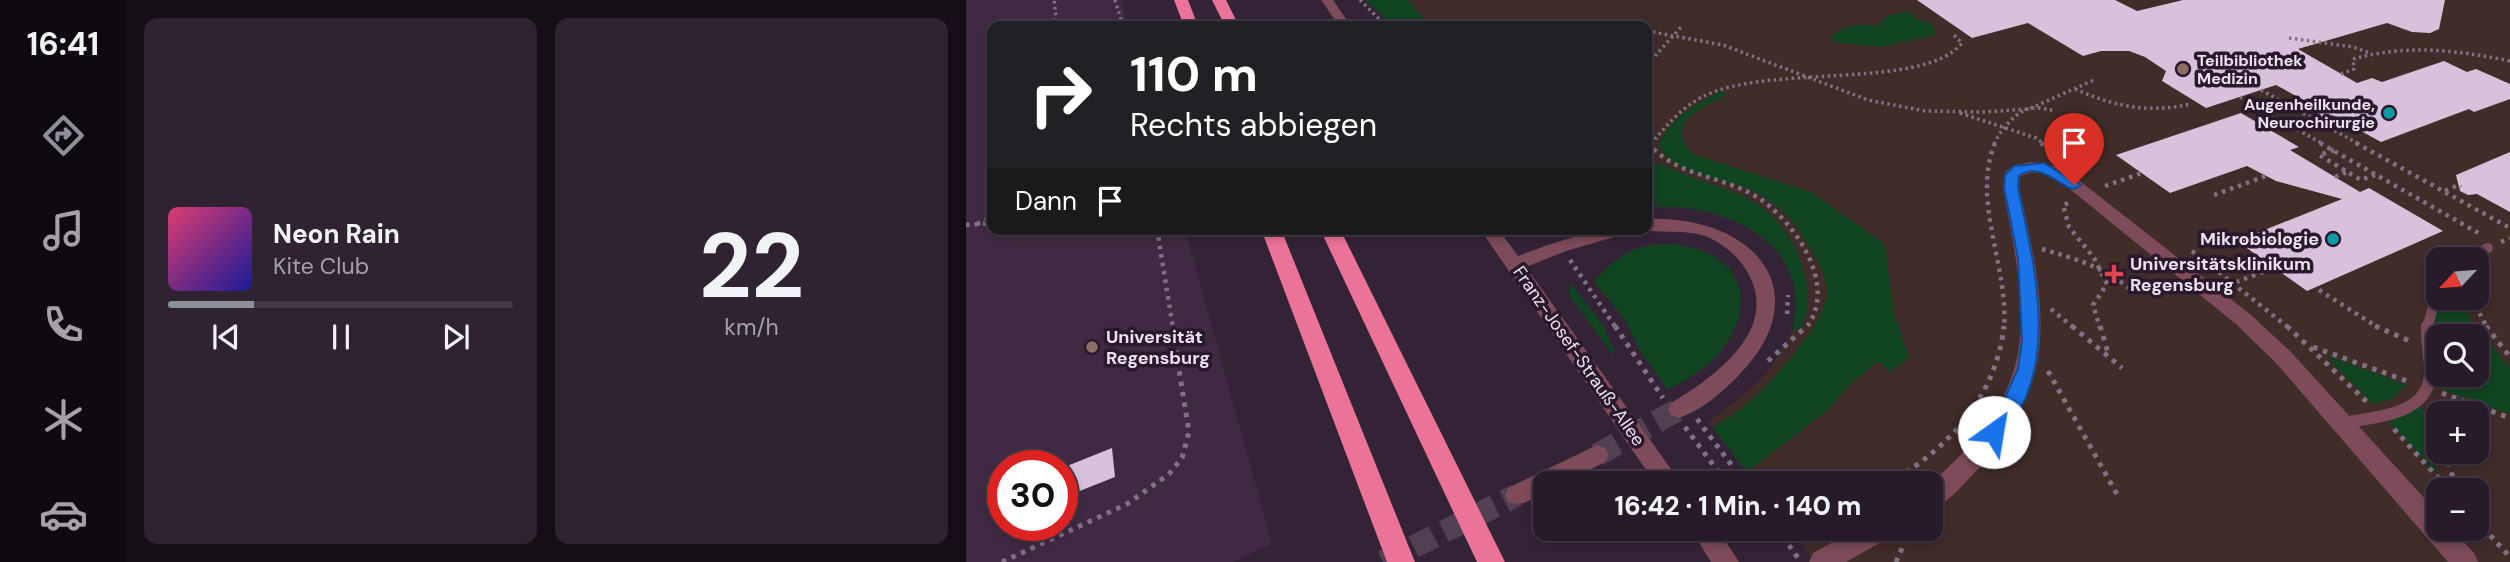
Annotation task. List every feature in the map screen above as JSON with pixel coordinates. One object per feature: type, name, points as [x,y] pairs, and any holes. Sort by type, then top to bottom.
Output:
[{"type":"highway","points":[[1181,0],[1189,21]]},
{"type":"highway","points":[[1219,0],[1229,21]]},
{"type":"highway","points":[[1272,235],[1401,562]]},
{"type":"highway","points":[[1333,235],[1491,562]]},
{"type":"street","points":[[1327,0],[1342,21]]},
{"type":"street","points":[[1943,488],[1969,465],[2007,416],[2027,369],[2030,340],[2028,291],[2011,187],[2012,175],[2019,169],[2044,167],[2096,190],[2244,320],[2283,357],[2465,562]]},
{"type":"street","points":[[1652,225],[1686,226],[1707,230],[1724,238],[1752,262],[1763,282],[1766,309],[1759,333],[1745,354],[1724,377],[1679,409]]},
{"type":"street","name":"Franz-Josef-Strauß-Allee","points":[[1493,235],[1660,471]]},
{"type":"street","points":[[1514,265],[1559,247],[1601,235]]},
{"type":"street","points":[[1517,495],[1597,455]]},
{"type":"street","points":[[1711,541],[1726,562]]},
{"type":"street","points":[[1822,562],[1860,541]]},
{"type":"lane","points":[[2482,247],[2486,243]]},
{"type":"lane","points":[[2343,423],[2381,415],[2419,400],[2428,387]]},
{"type":"path","points":[[1054,0],[1056,17],[1054,21]]},
{"type":"path","points":[[1115,0],[1121,21]]},
{"type":"path","points":[[1360,0],[1381,21]]},
{"type":"path","points":[[1652,59],[1682,26]]},
{"type":"path","points":[[1652,32],[1723,45],[1837,90],[1894,106],[1960,113],[2055,110]]},
{"type":"path","points":[[1652,139],[1678,114],[1708,93],[1756,80],[1893,70],[1943,60],[1961,49],[1962,43],[1952,33]]},
{"type":"path","points":[[2288,38],[2353,47],[2370,53]]},
{"type":"path","points":[[2341,74],[2354,69],[2353,59],[2399,48],[2438,48],[2510,61]]},
{"type":"path","points":[[1908,471],[1934,456],[1966,418],[1993,373],[2001,347],[2004,289],[1986,168],[1994,138],[2029,109],[2096,79]]},
{"type":"path","points":[[2074,89],[2127,108],[2151,110],[2190,104]]},
{"type":"path","points":[[2261,90],[2510,228]]},
{"type":"path","points":[[2240,97],[2376,174],[2486,243]]},
{"type":"path","points":[[1960,113],[2036,138]]},
{"type":"path","points":[[1652,147],[1662,157],[1688,172],[1756,197],[1780,217],[1805,250],[1817,275],[1819,303],[1811,324],[1798,340],[1768,361]]},
{"type":"path","points":[[2334,150],[2319,155],[2361,180],[2376,174]]},
{"type":"path","points":[[2335,177],[2348,172]]},
{"type":"path","points":[[2109,356],[2093,305],[2107,284],[2099,268],[2072,234],[2063,215],[2063,205],[2142,173]]},
{"type":"path","points":[[2214,195],[2266,176]]},
{"type":"path","points":[[2444,191],[2462,187]]},
{"type":"path","points":[[974,225],[987,219]]},
{"type":"path","points":[[966,225],[987,224]]},
{"type":"path","points":[[1002,562],[1133,501],[1159,484],[1183,458],[1189,432],[1158,235]]},
{"type":"path","points":[[2022,246],[2080,259],[2099,268],[2135,293]]},
{"type":"path","points":[[1559,247],[1600,301],[1634,359],[1658,391]]},
{"type":"path","points":[[2236,282],[2274,268]]},
{"type":"path","points":[[2319,290],[2368,323],[2426,347]]},
{"type":"path","points":[[2028,291],[2122,368]]},
{"type":"path","points":[[2477,310],[2510,358]]},
{"type":"path","points":[[2030,340],[2118,496]]},
{"type":"path","points":[[1703,428],[1733,467],[1732,471]]},
{"type":"path","points":[[1693,437],[1718,471]]},
{"type":"path","points":[[2489,534],[2510,556]]},
{"type":"path","points":[[1786,541],[1801,562]]},
{"type":"path","points":[[1896,562],[1905,541]]},
{"type":"shaded area","name":"Universität Regensburg","points":[[966,0],[1121,0],[1127,21],[987,21],[987,235],[1187,235],[1272,544],[1233,562],[966,562]]},
{"type":"shaded area","name":"Universitätsklinikum Regensburg","points":[[1408,0],[2510,0],[2510,562],[1815,562],[1798,541],[1943,541],[1943,471],[1745,471],[1708,422],[1744,395],[1767,373],[1789,338],[1797,310],[1795,284],[1786,265],[1774,249],[1757,234],[1735,220],[1686,207],[1652,207],[1652,21],[1426,21]]},
{"type":"green space","points":[[1365,0],[1408,0],[1426,21],[1388,21]]},
{"type":"green space","points":[[1910,11],[1916,19],[1931,23],[1937,35],[1879,47],[1833,42],[1833,35],[1843,29],[1860,25],[1878,26],[1887,16]]},
{"type":"green space","points":[[1721,91],[1727,95],[1697,111],[1683,126],[1685,145],[1695,155],[1811,192],[1885,244],[1894,313],[1909,358],[1889,372],[1879,361],[1851,383],[1826,412],[1748,471],[1713,428],[1748,403],[1783,367],[1809,335],[1825,304],[1827,291],[1825,278],[1816,259],[1801,233],[1782,211],[1748,189],[1686,169],[1665,155],[1658,145],[1677,119]]},
{"type":"green space","points":[[1652,163],[1737,194],[1765,209],[1795,248],[1806,279],[1807,310],[1800,331],[1792,329],[1795,298],[1789,272],[1775,250],[1756,232],[1731,219],[1704,211],[1652,207]]},
{"type":"green space","points":[[1662,244],[1689,247],[1710,254],[1726,266],[1737,281],[1741,298],[1739,318],[1713,360],[1668,390],[1642,354],[1623,317],[1594,282],[1624,255]]},
{"type":"green space","points":[[1570,282],[1604,327],[1615,352],[1612,354],[1569,295]]},
{"type":"green space","points":[[2435,310],[2468,310],[2475,324],[2432,324]]},
{"type":"green space","points":[[2489,342],[2510,368],[2510,414],[2489,407],[2489,401],[2473,401],[2434,387],[2489,387]]},
{"type":"green space","points":[[2327,357],[2407,385],[2392,399],[2372,404]]},
{"type":"green space","points":[[2420,406],[2424,409],[2426,462],[2390,423],[2390,419]]},
{"type":"green space","points":[[2428,464],[2436,464],[2438,475]]},
{"type":"building","points":[[1917,0],[2115,0],[2137,11],[2183,0],[2445,0],[2439,29],[2430,33],[2412,32],[2387,23],[2298,49],[2357,83],[2372,78],[2382,82],[2444,61],[2467,72],[2476,69],[2510,84],[2510,99],[2474,112],[2469,109],[2381,142],[2332,115],[2316,119],[2318,108],[2276,85],[2206,108],[2162,81],[2166,71],[2145,57],[2129,51],[2101,51],[2083,56],[2028,23],[1972,38]]},
{"type":"building","points":[[2241,113],[2299,147],[2290,150],[2360,192],[2369,188],[2443,231],[2307,291],[2237,241],[2342,199],[2276,181],[2247,166],[2170,193],[2116,155]]},
{"type":"building","points":[[2510,152],[2510,212],[2477,194],[2468,195],[2460,191],[2456,175]]},
{"type":"building","points":[[1112,448],[1115,477],[1078,492],[1078,462]]},
{"type":"tunnel","points":[[1597,455],[1679,409]]},
{"type":"tunnel","points":[[1383,562],[1517,495]]},
{"type":"place","name":"Teilbibliothek Medizin","points":[[2183,69]]},
{"type":"place","name":"Augenheilkunde, Neurochirurgie","points":[[2389,113]]},
{"type":"place","name":"Mikrobiologie","points":[[2333,239]]},
{"type":"place","name":"Universitätsklinikum Regensburg","points":[[2114,274]]},
{"type":"place","name":"Universität Regensburg","points":[[1092,347]]},
{"type":"route","points":[[1994,432],[2007,416],[2027,369],[2030,340],[2031,318],[2025,259],[2011,187],[2012,175],[2019,169],[2044,167],[2074,185]]}]
